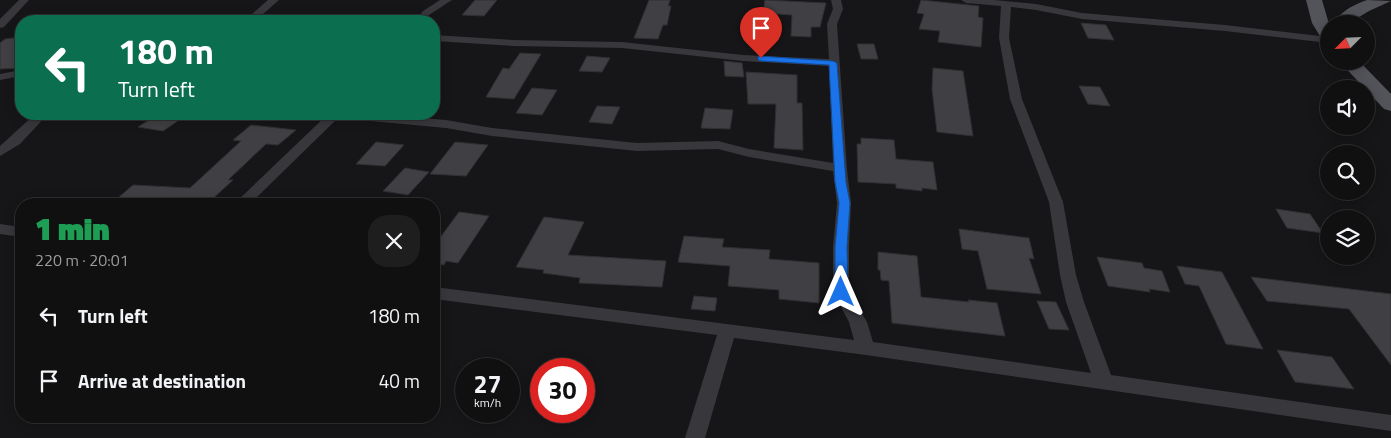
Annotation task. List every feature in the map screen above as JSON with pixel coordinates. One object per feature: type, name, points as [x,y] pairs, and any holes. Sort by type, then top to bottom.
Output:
[{"type":"main road","points":[[1314,0],[1320,23]]},
{"type":"main road","points":[[1350,15],[1366,5],[1384,0]]},
{"type":"main road","points":[[1375,65],[1391,81]]},
{"type":"main road","points":[[1357,70],[1391,105]]},
{"type":"street","points":[[0,25],[24,0]]},
{"type":"street","points":[[256,15],[274,0]]},
{"type":"street","points":[[424,15],[447,0]]},
{"type":"street","points":[[836,0],[838,9],[832,24],[833,63],[844,203],[841,247],[841,292],[858,322],[866,348]]},
{"type":"street","points":[[966,0],[1006,4],[1082,16],[1320,38]]},
{"type":"street","points":[[1006,4],[1004,38],[1016,99],[1056,202],[1068,275],[1075,302],[1102,381]]},
{"type":"street","points":[[440,38],[513,43],[622,45],[743,58],[833,63]]},
{"type":"street","points":[[0,77],[15,74]]},
{"type":"street","points":[[0,152],[15,141],[36,120]]},
{"type":"street","points":[[247,198],[328,120]]},
{"type":"street","points":[[401,120],[446,124],[492,132],[637,147],[718,145],[782,160],[820,164],[840,169]]},
{"type":"street","points":[[0,229],[15,231]]},
{"type":"street","points":[[440,294],[866,348],[1391,423]]},
{"type":"street","points":[[695,438],[727,331]]},
{"type":"building","points":[[475,0],[497,0],[484,16],[462,15]]},
{"type":"building","points":[[649,0],[670,0],[668,6],[671,6],[667,25],[663,25],[658,39],[634,38]]},
{"type":"building","points":[[765,0],[826,3],[820,27],[811,27],[811,37],[791,36],[792,15],[763,13]]},
{"type":"building","points":[[921,0],[979,6],[978,17],[983,18],[981,47],[938,42],[940,31],[919,29],[924,14],[917,13]]},
{"type":"building","points":[[1081,23],[1106,25],[1114,40],[1088,38]]},
{"type":"building","points":[[15,38],[15,68],[0,69],[0,43],[5,39]]},
{"type":"building","points":[[857,44],[874,44],[878,59],[861,59]]},
{"type":"building","points":[[520,53],[541,54],[514,99],[486,97],[503,68],[509,69]]},
{"type":"building","points":[[587,56],[610,58],[602,72],[579,71]]},
{"type":"building","points":[[724,61],[742,63],[744,77],[725,76]]},
{"type":"building","points":[[933,68],[963,71],[973,136],[937,132],[932,89]]},
{"type":"building","points":[[746,72],[797,75],[797,103],[802,103],[803,150],[774,148],[776,104],[748,104]]},
{"type":"building","points":[[1079,86],[1100,87],[1110,106],[1088,104]]},
{"type":"building","points":[[532,88],[557,90],[542,115],[516,113]]},
{"type":"building","points":[[597,106],[620,107],[612,124],[589,122]]},
{"type":"building","points":[[705,108],[733,110],[730,129],[701,128]]},
{"type":"building","points":[[149,120],[179,120],[163,131],[138,127]]},
{"type":"building","points":[[251,125],[296,130],[278,145],[266,144],[228,180],[233,180],[214,198],[118,198],[133,185],[190,188],[241,141],[233,140]]},
{"type":"building","points":[[861,138],[894,140],[896,159],[933,162],[937,190],[922,188],[922,191],[896,188],[896,184],[858,182],[857,144],[861,144]]},
{"type":"building","points":[[376,142],[404,145],[385,166],[356,164]]},
{"type":"building","points":[[455,142],[488,145],[466,176],[430,174]]},
{"type":"building","points":[[405,168],[429,172],[408,195],[383,191]]},
{"type":"building","points":[[1276,209],[1310,214],[1320,229],[1320,233],[1287,228]]},
{"type":"building","points":[[459,212],[489,216],[458,263],[446,261],[444,265],[440,265],[440,238]]},
{"type":"building","points":[[544,217],[584,222],[568,255],[666,261],[662,287],[579,283],[580,278],[543,273],[544,270],[516,267]]},
{"type":"building","points":[[959,229],[1029,238],[1034,259],[1029,258],[1041,294],[987,289],[978,251],[962,249]]},
{"type":"building","points":[[684,236],[724,239],[722,247],[770,250],[769,259],[819,263],[819,303],[779,299],[779,290],[728,286],[730,266],[678,262]]},
{"type":"building","points":[[878,252],[917,256],[921,297],[997,303],[1005,336],[892,323],[889,281],[881,280],[880,270],[878,270]]},
{"type":"building","points":[[1097,257],[1142,263],[1144,268],[1162,271],[1170,292],[1149,289],[1150,292],[1108,286]]},
{"type":"building","points":[[1177,266],[1222,272],[1263,349],[1226,344],[1199,286],[1185,284]]},
{"type":"building","points":[[1251,277],[1391,294],[1391,365],[1349,309],[1267,301]]},
{"type":"building","points":[[694,296],[717,298],[715,311],[691,309]]},
{"type":"building","points":[[1037,301],[1056,302],[1069,330],[1049,329]]},
{"type":"building","points":[[1277,350],[1332,357],[1354,389],[1295,382]]},
{"type":"route","points":[[761,58],[833,63],[844,203],[841,247],[841,292]]}]
